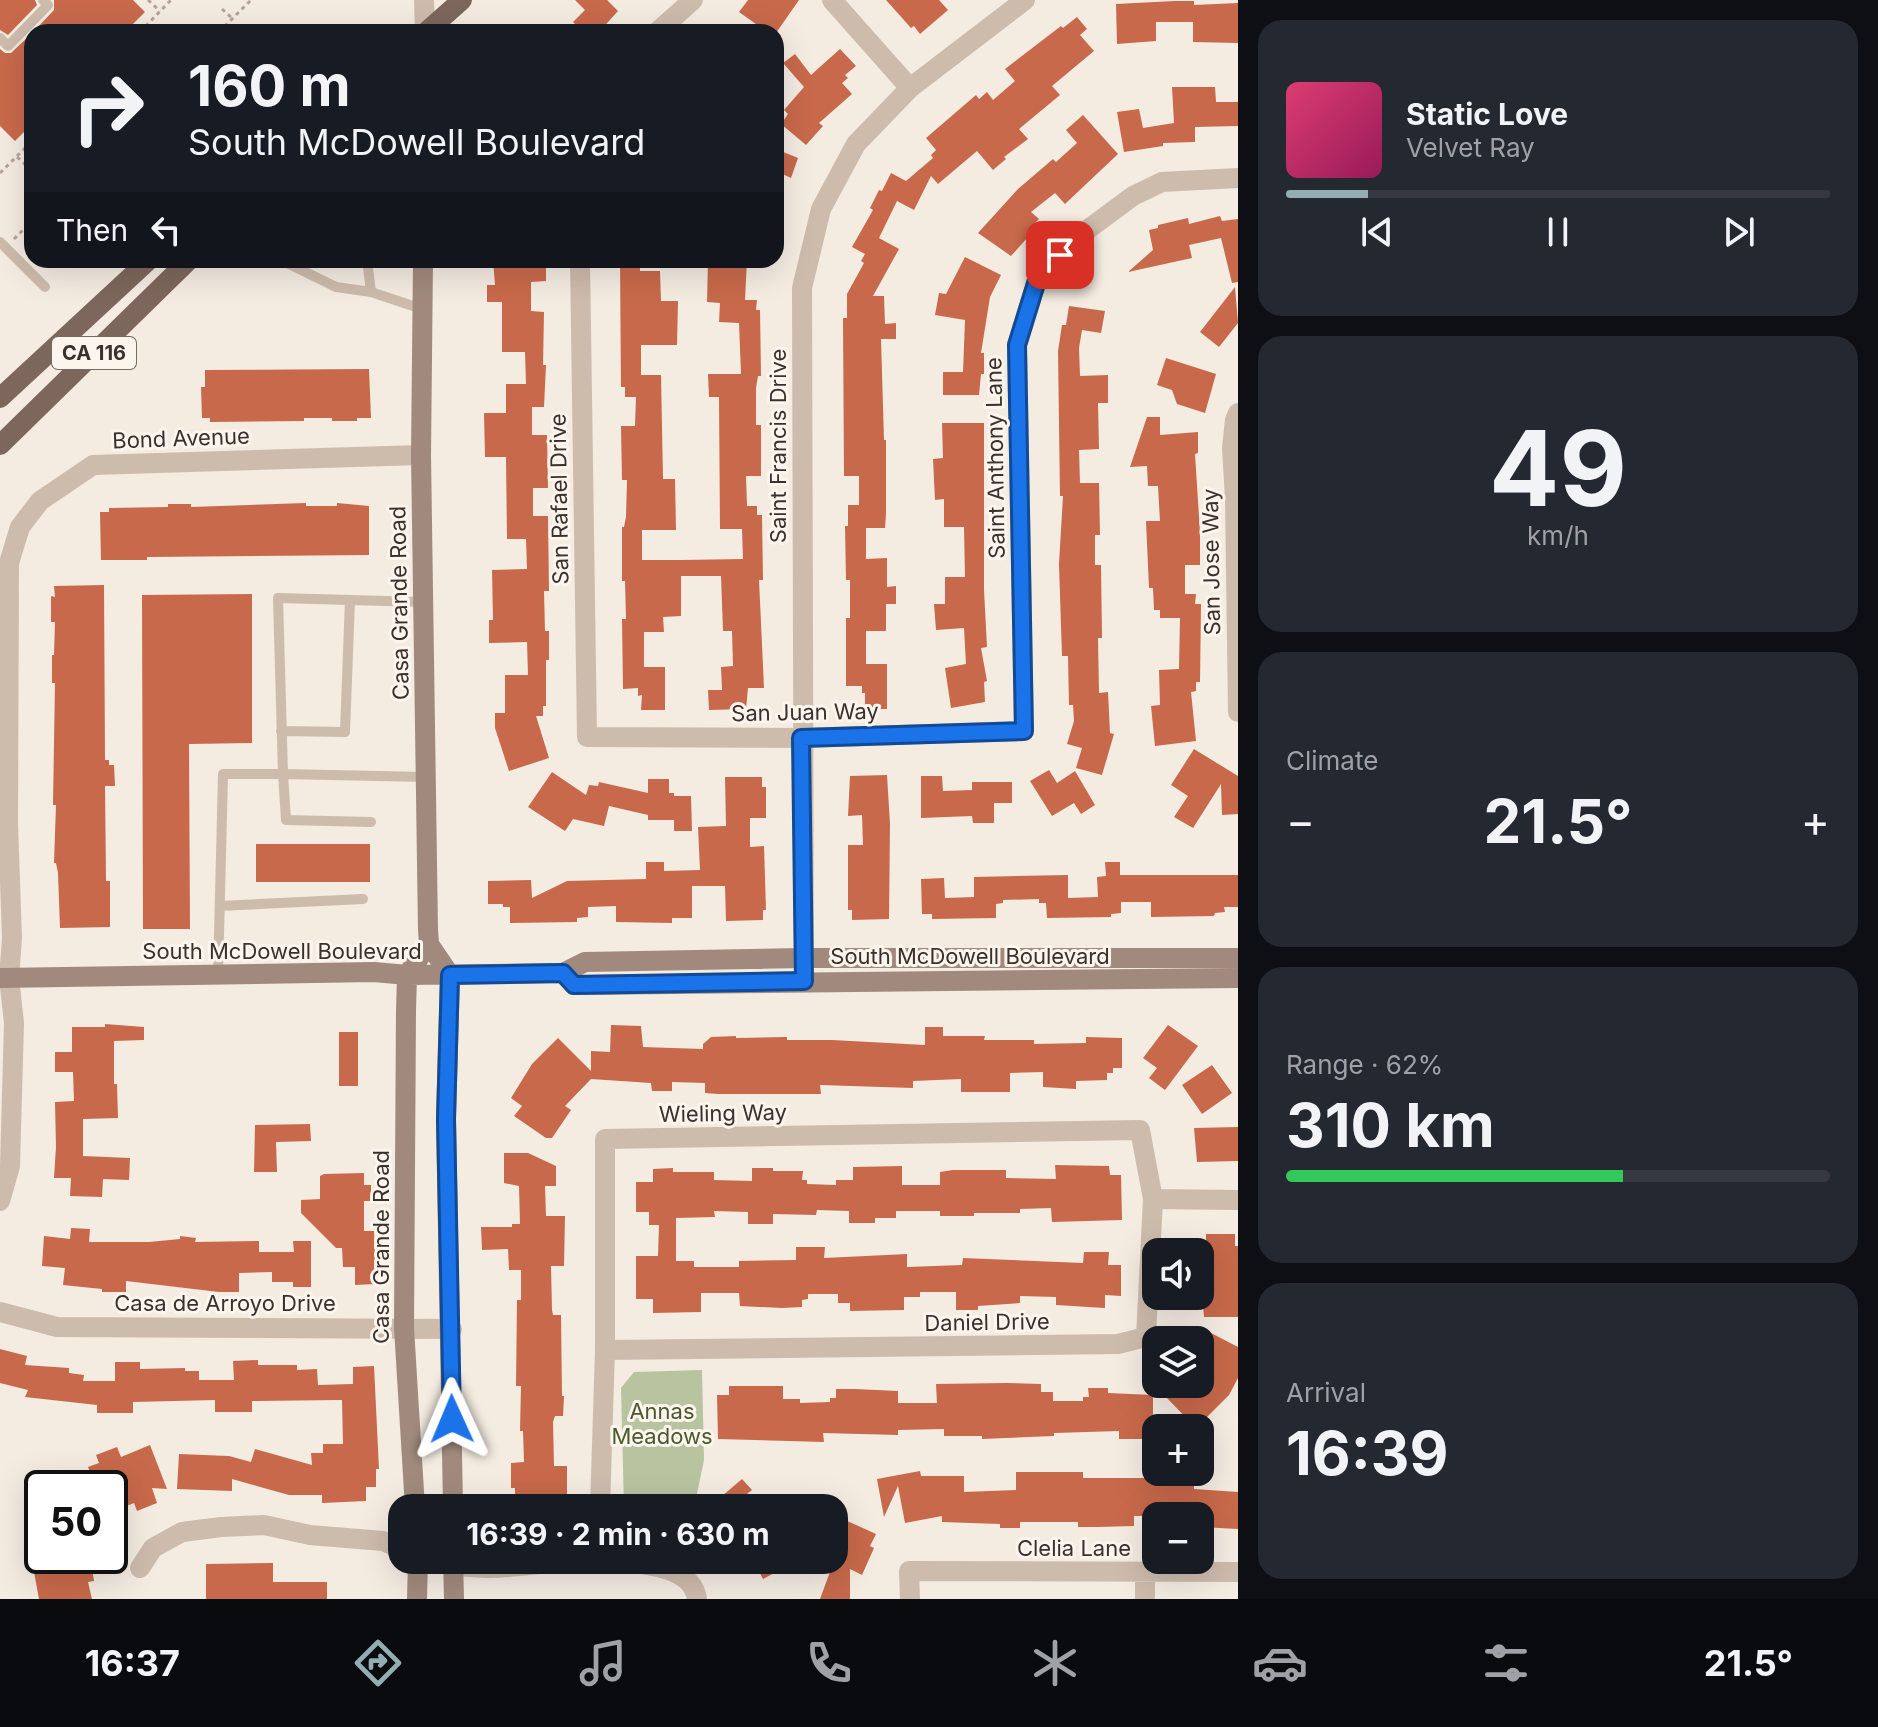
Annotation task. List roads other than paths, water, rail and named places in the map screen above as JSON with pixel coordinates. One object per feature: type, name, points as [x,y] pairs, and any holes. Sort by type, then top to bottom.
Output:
[{"type":"main road","points":[[434,24],[462,0]]},
{"type":"main road","name":"CA 116","points":[[0,398],[140,268]]},
{"type":"main road","name":"CA 116","points":[[0,445],[181,268]]},
{"type":"main road","name":"Casa Grande Road","points":[[423,268],[421,455],[429,944]]},
{"type":"main road","points":[[407,975],[429,944],[450,975],[446,1119],[453,1494]]},
{"type":"main road","name":"South McDowell Boulevard","points":[[4,978],[374,972],[407,975],[563,973],[585,962],[803,958],[1238,958]]},
{"type":"main road","name":"South McDowell Boulevard","points":[[563,973],[574,985],[1238,978]]},
{"type":"main road","name":"Casa Grande Road","points":[[407,975],[404,1328],[414,1494]]},
{"type":"main road","points":[[417,1599],[418,1574]]},
{"type":"main road","points":[[453,1574],[454,1599]]},
{"type":"street","points":[[424,0],[425,24]]},
{"type":"street","points":[[666,24],[693,0]]},
{"type":"street","points":[[832,0],[910,88]]},
{"type":"street","name":"Saint Francis Drive","points":[[804,981],[802,288],[821,209],[856,144],[910,88],[1025,0]]},
{"type":"street","name":"Saint Anthony Lane","points":[[1024,731],[1017,345],[1038,277],[1083,233],[1133,196],[1162,182],[1238,178]]},
{"type":"street","name":"San Rafael Drive","points":[[580,268],[587,737]]},
{"type":"street","name":"San Jose Way","points":[[1238,413],[1232,448],[1236,498],[1238,712]]},
{"type":"street","name":"Bond Avenue","points":[[0,1201],[10,1166],[6,1121],[14,1023],[4,978],[12,938],[4,824],[9,563],[20,527],[40,501],[93,465],[421,455]]},
{"type":"street","name":"San Juan Way","points":[[587,737],[801,738],[1024,731]]},
{"type":"street","name":"Wieling Way","points":[[600,1494],[605,1350],[605,1139],[1140,1130],[1153,1199]]},
{"type":"street","points":[[1153,1199],[1238,1200]]},
{"type":"street","name":"Daniel Drive","points":[[605,1350],[1118,1344],[1146,1337],[1153,1199]]},
{"type":"street","name":"Casa de Arroyo Drive","points":[[0,1312],[57,1327],[452,1329]]},
{"type":"street","points":[[140,1568],[153,1548],[182,1532],[221,1527],[264,1525],[310,1535],[388,1543]]},
{"type":"street","name":"Clelia Lane","points":[[910,1599],[909,1571],[1142,1572]]},
{"type":"street","name":"Clelia Lane","points":[[1214,1572],[1238,1572]]},
{"type":"street","points":[[679,1574],[696,1591],[697,1599]]},
{"type":"street","points":[[1145,1574],[1145,1599]]},
{"type":"lane","points":[[29,24],[48,5],[43,0]]},
{"type":"lane","points":[[0,38],[8,46],[24,30]]},
{"type":"lane","points":[[0,242],[24,266]]},
{"type":"lane","points":[[26,268],[45,287]]},
{"type":"lane","points":[[297,268],[336,287],[371,292],[422,309]]},
{"type":"lane","points":[[368,268],[371,292]]},
{"type":"lane","points":[[371,822],[286,820],[278,598],[423,602]]},
{"type":"lane","points":[[281,731],[345,732],[350,600]]},
{"type":"lane","points":[[218,975],[223,774],[426,777]]},
{"type":"lane","points":[[220,906],[363,899]]},
{"type":"park label","name":"Annas Meadows","points":[[662,1424]]}]
